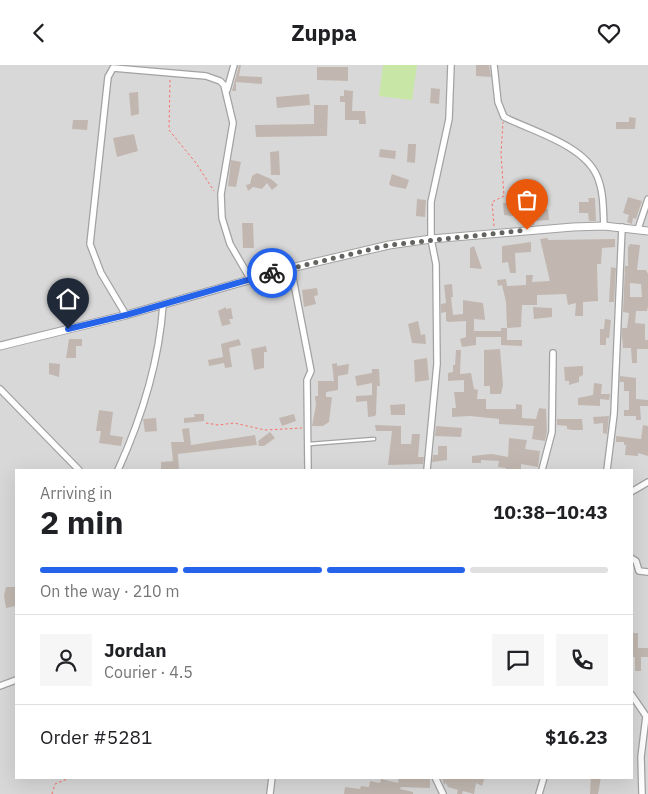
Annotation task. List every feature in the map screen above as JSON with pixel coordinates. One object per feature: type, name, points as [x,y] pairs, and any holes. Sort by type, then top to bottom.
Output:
[{"type":"street","points":[[234,65],[227,90],[228,109],[233,123],[221,194],[222,218],[230,244],[251,279]]},
{"type":"street","points":[[427,469],[437,365],[436,264],[431,239],[431,202],[449,119],[451,65]]},
{"type":"street","points":[[494,65],[498,102],[504,117],[570,148],[594,170],[601,189],[604,226]]},
{"type":"street","points":[[126,315],[101,273],[90,244],[108,77],[115,66],[213,78],[220,81],[227,90]]},
{"type":"street","points":[[638,229],[648,199]]},
{"type":"street","points":[[0,346],[164,305],[291,268],[389,245],[493,233],[604,226],[648,231]]},
{"type":"street","points":[[607,469],[614,404],[622,227]]},
{"type":"street","points":[[291,268],[311,371],[307,380],[308,469]]},
{"type":"street","points":[[118,469],[147,396],[158,354],[164,305]]},
{"type":"street","points":[[542,469],[552,432],[553,353]]},
{"type":"street","points":[[0,389],[77,469]]},
{"type":"street","points":[[633,491],[648,482]]},
{"type":"street","points":[[633,559],[636,561],[639,571],[648,572]]},
{"type":"street","points":[[0,686],[15,680]]},
{"type":"street","points":[[633,698],[647,716],[641,757],[642,794]]},
{"type":"street","points":[[270,794],[272,779]]},
{"type":"street","points":[[436,779],[441,793]]},
{"type":"street","points":[[540,794],[544,779]]},
{"type":"lane","points":[[308,444],[374,439]]},
{"type":"path","points":[[170,73],[169,130],[196,163],[216,193],[221,194]]},
{"type":"path","points":[[493,233],[495,220],[492,202],[494,199],[504,196],[501,154],[504,117]]},
{"type":"path","points":[[206,423],[218,425],[234,423],[265,430],[284,431],[308,427]]},
{"type":"path","points":[[52,794],[55,784],[67,779]]},
{"type":"shaded area","points":[[0,65],[648,65],[648,794],[0,794]]},
{"type":"green space","points":[[383,65],[417,65],[412,100],[379,96]]},
{"type":"building","points":[[239,65],[241,65],[239,76],[262,77],[262,84],[236,82],[236,91],[232,91]]},
{"type":"building","points":[[476,65],[489,65],[491,77],[476,76]]},
{"type":"building","points":[[317,67],[348,67],[348,81],[317,80]]},
{"type":"building","points":[[431,88],[440,89],[439,104],[430,103]]},
{"type":"building","points":[[344,90],[353,91],[352,111],[365,111],[366,124],[359,124],[359,120],[345,120],[345,102],[340,102],[340,96],[344,96]]},
{"type":"building","points":[[138,92],[139,114],[131,116],[129,93]]},
{"type":"building","points":[[309,94],[310,105],[277,108],[276,97]]},
{"type":"building","points":[[314,105],[328,105],[327,136],[256,137],[255,125],[314,124]]},
{"type":"building","points":[[629,117],[636,118],[635,129],[616,129],[616,122],[629,122]]},
{"type":"building","points":[[73,120],[88,120],[87,130],[72,129]]},
{"type":"building","points":[[134,134],[138,151],[117,157],[113,138]]},
{"type":"building","points":[[408,144],[416,144],[415,163],[407,162]]},
{"type":"building","points":[[380,149],[396,151],[395,159],[379,157]]},
{"type":"building","points":[[279,151],[280,175],[271,175],[270,152]]},
{"type":"building","points":[[231,160],[241,162],[236,187],[228,186]]},
{"type":"building","points":[[257,173],[271,179],[278,185],[272,190],[267,183],[262,189],[253,187],[248,191],[246,185],[250,184],[252,176]]},
{"type":"building","points":[[392,174],[409,180],[406,189],[389,184]]},
{"type":"building","points":[[628,197],[642,201],[636,219],[633,218],[632,224],[627,222],[629,215],[623,213]]},
{"type":"building","points":[[588,198],[595,198],[596,221],[589,221],[588,213],[579,213],[579,202],[589,202]]},
{"type":"building","points":[[417,199],[426,200],[425,217],[416,216]]},
{"type":"building","points":[[516,202],[517,213],[513,213],[513,216],[504,215],[503,203]]},
{"type":"building","points":[[542,209],[548,209],[549,220],[534,221],[534,225],[526,225],[526,213],[542,213]]},
{"type":"building","points":[[242,223],[253,223],[254,248],[243,248]]},
{"type":"building","points":[[548,238],[548,240],[615,239],[615,247],[602,248],[601,264],[597,264],[598,301],[583,302],[583,316],[575,316],[576,303],[568,305],[566,294],[537,295],[537,305],[522,305],[521,327],[507,328],[506,302],[502,285],[498,286],[497,280],[506,279],[507,286],[526,285],[526,275],[533,275],[532,282],[550,281],[540,239]]},
{"type":"building","points":[[531,242],[531,252],[515,253],[516,273],[510,273],[508,262],[502,263],[502,246]]},
{"type":"building","points":[[630,244],[640,245],[637,270],[646,270],[648,274],[647,311],[636,311],[635,323],[645,324],[645,340],[648,340],[648,349],[637,349],[637,363],[632,363],[631,348],[623,348],[622,336],[622,328],[627,328],[629,313],[623,312],[625,266],[628,266],[628,247]],"holes":[[[630,283],[641,284],[642,297],[630,297]]]},
{"type":"building","points":[[474,246],[482,269],[470,268],[470,248]]},
{"type":"building","points":[[611,267],[616,268],[614,302],[609,302]]},
{"type":"building","points":[[279,281],[281,287],[259,294],[257,287]]},
{"type":"building","points":[[452,284],[453,315],[463,314],[463,300],[483,303],[485,320],[474,319],[474,331],[501,331],[501,328],[507,328],[507,340],[522,340],[522,346],[501,345],[501,337],[476,337],[476,345],[462,347],[460,339],[466,337],[466,321],[449,322],[446,321],[446,312],[441,313],[441,304],[446,303],[444,285]]},
{"type":"building","points":[[317,288],[318,295],[314,296],[316,304],[304,307],[302,290]]},
{"type":"building","points":[[226,307],[226,309],[231,308],[233,319],[229,319],[231,324],[222,326],[218,311]]},
{"type":"building","points":[[533,307],[552,308],[552,317],[534,319]]},
{"type":"building","points":[[605,319],[611,320],[609,338],[606,338],[606,345],[600,345],[600,329],[604,329]]},
{"type":"building","points":[[418,321],[421,335],[425,334],[426,344],[412,343],[408,324]]},
{"type":"building","points":[[69,339],[82,339],[82,346],[76,346],[76,358],[66,358]]},
{"type":"building","points":[[239,339],[241,345],[229,348],[232,367],[225,368],[224,363],[209,366],[208,360],[223,357],[221,344]]},
{"type":"building","points":[[266,346],[267,352],[264,352],[264,368],[254,370],[251,349]]},
{"type":"building","points":[[500,349],[503,385],[501,394],[490,394],[490,386],[484,386],[484,350]]},
{"type":"building","points":[[456,350],[461,350],[460,374],[471,373],[474,389],[478,390],[477,399],[486,399],[486,409],[516,409],[516,404],[522,405],[522,418],[536,419],[539,408],[546,409],[547,431],[545,441],[532,439],[534,426],[499,424],[499,419],[470,416],[452,417],[452,408],[456,408],[454,392],[464,392],[464,380],[448,381],[448,373],[453,372],[453,365],[455,365]]},
{"type":"building","points":[[427,358],[429,380],[415,382],[414,360]]},
{"type":"building","points":[[49,363],[60,364],[59,377],[49,374]]},
{"type":"building","points":[[337,363],[337,366],[349,364],[348,374],[338,376],[338,390],[326,392],[326,397],[332,397],[329,422],[323,426],[312,426],[316,405],[315,396],[318,396],[318,381],[334,381],[332,364]]},
{"type":"building","points":[[583,366],[583,375],[579,377],[579,382],[569,385],[569,381],[565,381],[564,367]]},
{"type":"building","points":[[372,369],[379,369],[380,386],[377,386],[376,414],[375,416],[368,417],[367,401],[356,402],[356,396],[372,395],[372,383],[357,386],[355,376],[372,373]]},
{"type":"building","points":[[620,376],[636,378],[636,399],[648,400],[648,406],[640,406],[641,420],[636,420],[636,416],[624,416],[624,410],[629,410],[629,391],[624,391],[624,382],[620,382]]},
{"type":"building","points":[[594,383],[602,384],[601,394],[610,394],[609,400],[600,399],[600,406],[578,405],[578,398],[593,395]]},
{"type":"building","points":[[405,404],[405,415],[391,415],[390,405]]},
{"type":"building","points":[[99,410],[113,412],[110,435],[123,437],[121,446],[99,443],[101,431],[96,431]]},
{"type":"building","points":[[194,414],[204,414],[204,421],[184,423],[184,418],[195,417]]},
{"type":"building","points":[[294,414],[296,421],[282,426],[279,418]]},
{"type":"building","points":[[609,416],[607,434],[603,433],[603,423],[594,424],[593,417]]},
{"type":"building","points":[[156,418],[157,431],[145,432],[143,419]]},
{"type":"building","points":[[557,419],[582,419],[583,430],[567,429],[567,426],[557,425]]},
{"type":"building","points":[[375,425],[401,426],[401,444],[411,444],[412,434],[420,434],[418,457],[424,457],[423,464],[388,465],[392,431],[376,431]]},
{"type":"building","points":[[643,425],[648,426],[648,456],[638,453],[638,456],[625,455],[626,445],[624,445],[624,442],[616,442],[616,436],[641,439]]},
{"type":"building","points":[[436,426],[462,428],[461,437],[435,436]]},
{"type":"building","points":[[189,428],[191,445],[255,435],[257,445],[178,454],[179,469],[161,469],[161,462],[173,461],[171,442],[184,442],[182,429]]},
{"type":"building","points":[[270,432],[275,438],[264,446],[259,446],[258,441]]},
{"type":"building","points":[[509,438],[527,440],[525,449],[540,451],[538,467],[521,464],[521,469],[506,469],[498,467],[499,461],[481,460],[481,463],[472,463],[472,456],[492,454],[508,457]]},
{"type":"building","points":[[438,446],[447,446],[447,460],[432,462],[433,455],[438,455]]},
{"type":"building","points":[[6,587],[15,587],[15,606],[6,608],[4,596]]},
{"type":"building","points":[[633,633],[638,633],[638,648],[648,648],[648,657],[641,657],[641,671],[635,671],[635,657],[633,657]]},
{"type":"building","points":[[381,779],[398,783],[399,779],[430,779],[430,788],[401,787],[400,789],[413,792],[413,794],[344,794],[345,787],[360,789],[361,786],[369,787],[370,781],[380,783]]},
{"type":"building","points":[[442,779],[484,779],[482,786],[476,783],[474,794],[463,791],[462,794],[457,794],[458,790],[448,787],[446,783],[444,785]]},
{"type":"building","points":[[591,779],[601,779],[598,794],[590,794]]},
{"type":"way so far","points":[[272,273],[389,245],[527,230]]},
{"type":"route","points":[[68,329],[126,315],[272,273]]}]
